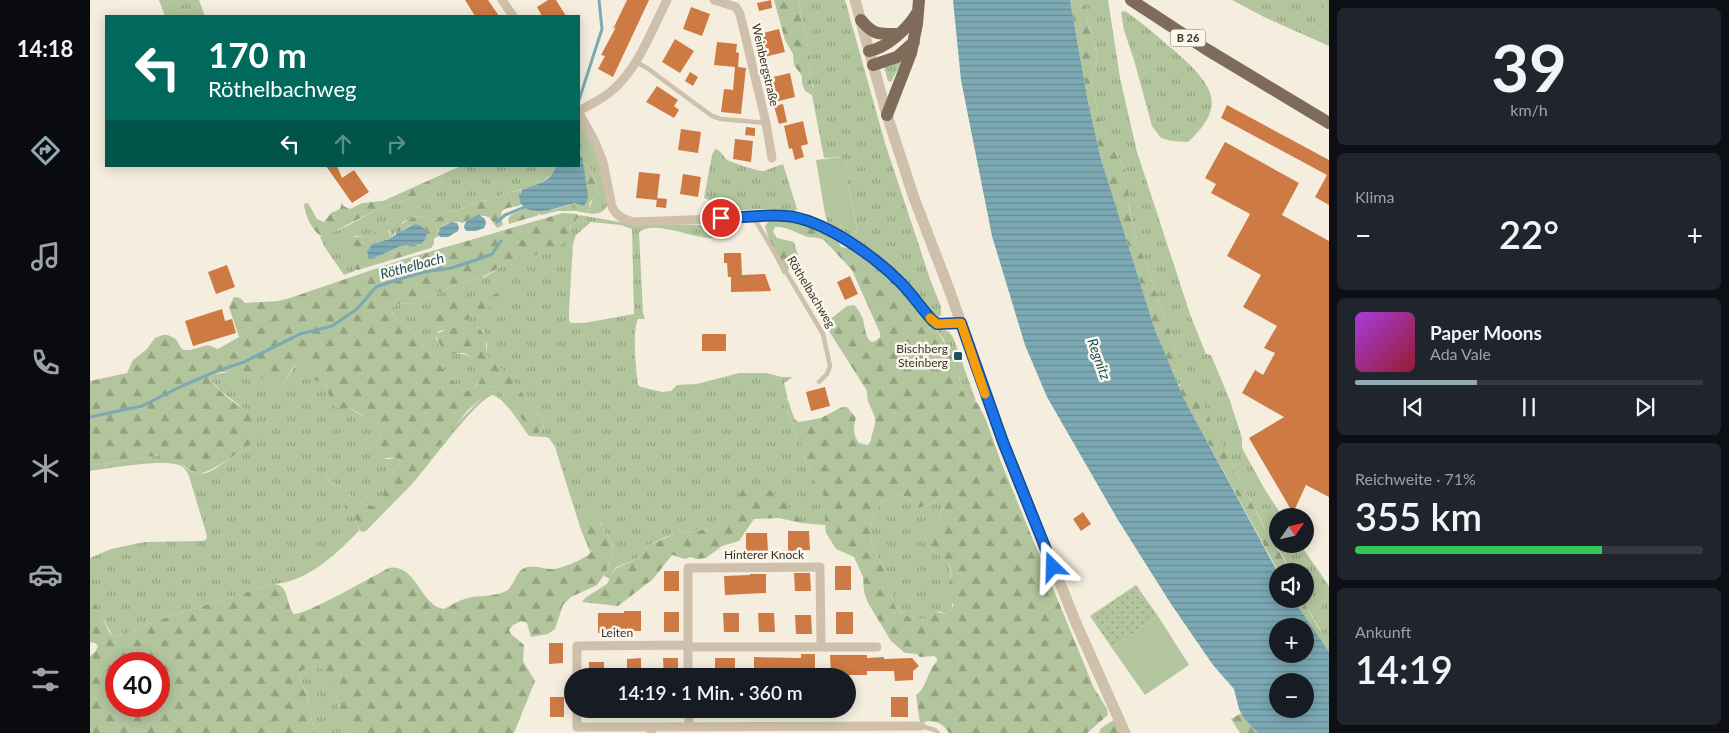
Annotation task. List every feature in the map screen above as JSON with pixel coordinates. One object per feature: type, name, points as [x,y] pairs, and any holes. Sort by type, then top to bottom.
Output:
[{"type":"main road","name":"B 26","points":[[1131,0],[1231,65],[1329,123]]},
{"type":"main road","points":[[869,51],[885,45],[907,27],[918,6]]},
{"type":"main road","points":[[887,115],[914,42],[918,6]]},
{"type":"main road","points":[[861,20],[868,29],[876,33],[897,34]]},
{"type":"main road","points":[[873,64],[897,57],[914,42]]},
{"type":"street","points":[[502,0],[511,15]]},
{"type":"street","points":[[580,111],[610,93],[627,75],[636,62],[667,0]]},
{"type":"street","name":"Weinbergstraße","points":[[714,0],[736,7],[740,14],[766,123],[772,158]]},
{"type":"street","points":[[856,0],[887,115],[914,198],[1009,458],[1069,606],[1125,733]]},
{"type":"street","points":[[580,114],[603,162],[612,207],[615,214],[622,218],[634,222],[787,216],[826,228],[880,264],[900,282],[937,324],[961,323]]},
{"type":"street","name":"Hinterer Knock","points":[[688,646],[688,568],[820,567],[820,647]]},
{"type":"street","name":"Leiten","points":[[577,668],[577,646],[688,646]]},
{"type":"street","points":[[688,668],[688,646],[877,647]]},
{"type":"street","points":[[577,718],[577,727],[651,730],[921,726]]},
{"type":"lane","name":"Weinbergstraße","points":[[636,62],[648,68],[712,116],[721,119],[766,123]]},
{"type":"lane","name":"Röthelbachweg","points":[[757,217],[823,334],[830,366],[827,374],[819,382]]},
{"type":"lane","points":[[921,726],[935,730],[938,733]]},
{"type":"green space","points":[[159,0],[199,0],[205,15],[165,15]]},
{"type":"green space","points":[[774,0],[798,0],[811,61],[809,76],[814,89],[812,95],[805,91],[802,76],[794,65],[793,54],[785,40]]},
{"type":"green space","points":[[798,0],[845,0],[885,143],[941,307],[941,315],[937,318],[857,240],[828,224],[825,214],[844,227],[858,233],[847,181],[850,178],[846,162],[841,157],[824,158],[812,95],[814,87],[809,76],[811,61]]},
{"type":"green space","points":[[1070,0],[1084,0],[1097,58],[1091,80],[1098,114],[1104,131],[1128,174],[1128,204],[1137,240],[1181,362],[1180,369],[1171,371],[1155,330],[1101,159],[1088,102]]},
{"type":"green space","points":[[1084,0],[1108,0],[1120,78],[1137,152],[1191,317],[1206,354],[1211,355],[1229,398],[1242,438],[1242,448],[1277,508],[1269,508],[1269,536],[1209,419],[1199,394],[1186,382],[1179,384],[1178,387],[1171,371],[1177,370],[1181,362],[1137,240],[1128,203],[1128,174],[1104,131],[1098,114],[1091,80],[1097,58]]},
{"type":"green space","points":[[1232,0],[1325,0],[1324,15],[1327,25],[1323,30],[1318,31],[1323,37],[1329,39],[1329,46],[1264,17]]},
{"type":"green space","points":[[1325,0],[1329,0],[1329,39],[1319,36],[1317,32],[1323,30],[1327,25],[1324,15]]},
{"type":"green space","points":[[1125,11],[1176,52],[1206,84],[1212,105],[1209,116],[1188,142],[1161,138],[1152,126],[1124,30],[1121,12]]},
{"type":"green space","points":[[901,63],[891,82],[888,81],[884,67]]},
{"type":"green space","points":[[580,125],[593,146],[582,157],[580,156]]},
{"type":"green space","points":[[593,146],[597,155],[608,202],[603,211],[594,214],[587,213],[597,189],[591,169],[582,161],[582,157]]},
{"type":"green space","points":[[715,149],[728,160],[757,170],[764,171],[783,164],[797,209],[794,211],[765,209],[723,211],[713,201],[704,198],[712,155]]},
{"type":"green space","points":[[841,157],[848,169],[850,178],[847,182],[858,233],[844,227],[825,214],[816,160]]},
{"type":"green space","points":[[582,161],[591,169],[597,189],[587,213],[576,211],[576,204],[579,204],[588,194]]},
{"type":"green space","points":[[459,167],[556,167],[553,174],[534,187],[505,193],[492,200],[478,201],[461,209],[448,212],[436,219],[432,220],[418,216],[411,218],[403,222],[391,238],[389,230],[364,237],[355,236],[347,241],[346,248],[355,271],[344,275],[320,237],[347,226],[378,209],[417,196],[441,181],[443,174]]},
{"type":"green space","points":[[443,174],[441,181],[417,196],[378,209],[323,237],[313,228],[304,204],[308,203],[317,219],[324,222],[331,213],[340,209],[342,202],[343,206],[350,209],[362,203],[383,201]]},
{"type":"green space","points":[[522,190],[520,192],[522,204],[502,211],[503,225],[497,228],[489,217],[485,216],[476,217],[463,223],[449,223],[438,231],[439,236],[434,238],[434,244],[431,248],[358,270],[353,269],[346,247],[349,239],[353,237],[365,237],[387,228],[391,238],[372,244],[367,251],[368,258],[374,258],[401,246],[422,244],[427,236],[424,230],[417,225],[404,229],[395,235],[399,226],[411,218],[418,216],[432,220],[436,219],[448,212],[461,209],[478,201],[492,200],[505,193]]},
{"type":"green space","points":[[576,204],[576,211],[558,211],[541,215],[537,212],[538,210],[552,210]]},
{"type":"green space","points":[[527,208],[538,210],[539,215],[509,224],[508,219],[511,215]]},
{"type":"green space","points":[[563,213],[577,214],[579,217],[570,227],[565,242],[556,249],[514,259],[481,278],[458,284],[415,303],[398,304],[391,308],[394,316],[406,326],[465,392],[475,387],[480,381],[481,373],[479,368],[466,354],[453,354],[441,347],[437,335],[445,330],[457,327],[480,328],[486,337],[486,355],[507,373],[541,419],[544,428],[537,433],[533,433],[497,387],[490,386],[483,397],[467,411],[423,465],[412,484],[366,531],[362,532],[359,530],[359,522],[345,508],[342,493],[323,474],[360,503],[373,506],[383,495],[384,485],[401,462],[397,458],[378,456],[374,450],[380,435],[380,428],[370,419],[350,408],[342,409],[332,404],[326,385],[308,375],[304,361],[295,365],[276,389],[268,386],[258,375],[237,378],[222,372],[211,376],[210,379],[223,394],[254,417],[258,429],[256,439],[230,459],[213,469],[196,473],[167,456],[160,455],[90,466],[90,381],[127,373],[133,360],[146,350],[155,338],[168,335],[176,339],[184,350],[208,345],[218,349],[239,337],[229,307],[234,297],[240,298],[245,303],[278,301],[290,298],[401,260]]},
{"type":"green space","points":[[579,215],[631,224],[711,225],[710,228],[716,238],[698,237],[656,228],[639,232],[643,313],[645,319],[638,319],[635,333],[638,385],[662,392],[671,391],[677,385],[697,384],[739,373],[767,373],[781,377],[793,377],[784,383],[788,400],[786,399],[785,403],[806,461],[825,499],[825,525],[801,523],[801,521],[746,485],[722,525],[711,529],[677,533],[661,539],[645,547],[638,558],[615,568],[610,579],[604,576],[612,556],[612,544],[601,522],[583,520],[592,548],[591,554],[581,530],[555,447],[549,438],[529,436],[508,407],[493,395],[475,408],[412,484],[423,462],[452,428],[481,399],[490,386],[497,387],[526,424],[541,431],[544,427],[541,419],[507,374],[486,355],[487,344],[483,330],[477,327],[443,330],[439,331],[436,338],[439,345],[455,354],[465,355],[478,363],[482,372],[480,381],[473,388],[465,392],[406,326],[398,321],[391,308],[398,304],[415,303],[458,284],[485,277],[509,261],[569,230]],"holes":[[[591,222],[621,225],[632,229],[634,314],[584,323],[571,323],[569,321],[569,311],[573,244],[576,235]]]},
{"type":"green space","points":[[778,220],[806,224],[836,238],[841,247],[856,246],[880,259],[933,325],[948,348],[962,390],[965,395],[972,398],[978,404],[986,420],[1001,462],[1094,688],[1107,709],[1108,715],[1087,733],[949,733],[937,722],[920,723],[916,695],[923,688],[937,658],[934,656],[920,657],[917,654],[905,653],[891,641],[868,603],[864,592],[863,577],[854,557],[836,549],[826,533],[825,499],[806,461],[784,400],[788,400],[795,420],[799,422],[821,418],[842,407],[847,407],[856,418],[854,431],[857,440],[859,443],[868,445],[875,422],[867,391],[822,320],[833,317],[847,306],[854,305],[862,317],[869,340],[872,342],[876,341],[880,337],[880,333],[852,270],[824,240],[775,227],[773,232],[777,238],[794,242],[798,255],[790,265],[786,275],[783,274],[774,256],[765,226],[768,222]],"holes":[[[897,494],[908,497],[919,508],[934,503],[940,495],[944,499],[939,520],[925,532],[925,539],[929,547],[949,565],[951,577],[944,591],[953,604],[953,609],[947,614],[936,612],[927,620],[908,616],[896,608],[890,585],[871,537],[874,514],[883,502]]]},
{"type":"green space","points":[[504,288],[508,293],[505,298],[474,316],[458,322],[433,325],[427,321],[429,314],[456,296],[489,297]]},
{"type":"green space","points":[[933,325],[949,332],[953,337],[976,401],[963,393],[944,340]]},
{"type":"green space","points":[[300,361],[304,361],[314,377],[326,385],[331,400],[338,408],[350,408],[378,425],[381,431],[375,450],[386,459],[397,458],[401,462],[384,485],[383,495],[373,506],[360,503],[323,474],[342,493],[345,508],[360,522],[359,531],[331,558],[297,579],[272,584],[155,621],[119,636],[112,635],[90,595],[90,558],[111,549],[144,542],[202,541],[206,540],[207,536],[189,476],[181,466],[171,463],[149,463],[90,471],[90,466],[160,455],[176,460],[194,472],[206,473],[210,471],[254,440],[258,429],[247,411],[222,392],[210,379],[211,376],[223,373],[258,375],[268,386],[282,384]]},
{"type":"green space","points":[[1182,382],[1186,382],[1200,394],[1210,420],[1269,535],[1269,553],[1280,553],[1286,563],[1274,563],[1178,387]]},
{"type":"green space","points":[[751,483],[773,492],[791,509],[801,523],[779,518],[754,519],[739,541],[722,546],[706,558],[697,559],[690,557],[685,559],[672,555],[653,579],[618,606],[582,602],[607,584],[615,569],[638,558],[644,548],[649,545],[677,533],[711,529],[722,525],[744,487]]},
{"type":"green space","points":[[897,494],[908,497],[919,508],[934,503],[940,495],[944,499],[939,520],[925,534],[928,545],[948,562],[951,570],[947,585],[953,609],[947,614],[938,611],[927,620],[919,619],[904,614],[894,605],[890,585],[873,545],[871,529],[874,514],[878,508],[883,502]]},
{"type":"green space","points":[[588,512],[598,518],[612,544],[613,553],[606,572],[597,585],[571,597],[563,605],[555,629],[548,634],[531,637],[527,623],[521,621],[513,625],[509,630],[524,645],[523,661],[535,681],[514,733],[350,733],[340,711],[333,681],[327,672],[316,666],[303,670],[298,675],[308,698],[314,733],[90,733],[90,656],[98,646],[90,642],[90,595],[109,632],[112,635],[119,636],[155,621],[272,584],[282,587],[294,614],[301,613],[389,568],[398,568],[406,572],[430,601],[444,609],[465,599],[506,591],[524,568],[534,566],[555,569],[585,557],[592,551],[583,515]]},
{"type":"green space","points":[[1280,553],[1306,553],[1313,563],[1287,563]]},
{"type":"green space","points":[[1314,564],[1329,586],[1329,652],[1322,642],[1320,629],[1307,608],[1314,608]]},
{"type":"green space","points":[[1136,585],[1158,616],[1112,648],[1090,616]]},
{"type":"green space","points":[[1299,608],[1307,608],[1313,618],[1306,618]]},
{"type":"green space","points":[[1158,616],[1189,665],[1145,695],[1112,648]]},
{"type":"green space","points":[[1314,620],[1322,634],[1322,642],[1314,630]]},
{"type":"green space","points":[[316,666],[332,678],[339,708],[350,733],[314,733],[308,697],[298,675],[303,670]]},
{"type":"green space","points":[[1241,713],[1258,733],[1240,733],[1231,719]]},
{"type":"green space","points":[[1114,720],[1122,733],[1099,733],[1101,728]]},
{"type":"water","name":"Regnitz","points":[[953,0],[1070,0],[1088,102],[1101,159],[1155,330],[1183,397],[1273,563],[1269,563],[1269,608],[1299,608],[1306,618],[1269,618],[1269,663],[1314,663],[1314,630],[1329,652],[1329,733],[1258,733],[1244,718],[1239,709],[1234,689],[1213,665],[1171,604],[1118,520],[1047,397],[1025,345],[992,236],[961,80]]},
{"type":"water","points":[[580,156],[582,157],[588,194],[584,205],[573,204],[533,211],[522,205],[519,198],[522,190],[547,179],[556,167],[580,167]]},
{"type":"water","points":[[479,215],[485,219],[486,224],[484,228],[476,231],[466,231],[464,227],[466,222]]},
{"type":"water","points":[[451,222],[457,223],[458,231],[448,237],[440,237],[438,233],[440,228]]},
{"type":"water","points":[[413,225],[422,227],[425,231],[427,236],[422,244],[401,246],[374,258],[368,258],[367,251],[372,244],[389,239]]},
{"type":"building","points":[[465,0],[488,0],[498,15],[474,15]]},
{"type":"building","points":[[548,0],[556,0],[565,15],[541,15],[537,7]]},
{"type":"building","points":[[627,0],[649,0],[613,77],[598,69],[605,56],[601,55],[616,27],[613,29]]},
{"type":"building","points":[[771,0],[772,8],[759,11],[757,3]]},
{"type":"building","points":[[691,7],[710,14],[702,36],[683,29]]},
{"type":"building","points":[[779,29],[785,52],[764,57],[759,34]]},
{"type":"building","points":[[675,39],[694,51],[680,73],[662,62]]},
{"type":"building","points":[[717,42],[737,44],[736,52],[739,53],[738,67],[746,68],[741,114],[721,112],[724,89],[733,90],[735,67],[714,65]]},
{"type":"building","points":[[690,72],[698,77],[693,86],[685,81]]},
{"type":"building","points":[[790,73],[795,97],[775,102],[769,78]]},
{"type":"building","points":[[657,86],[678,100],[674,106],[679,110],[674,118],[646,102]]},
{"type":"building","points":[[783,104],[787,122],[779,124],[774,106]]},
{"type":"building","points":[[1227,105],[1329,160],[1329,205],[1315,197],[1327,175],[1221,118]]},
{"type":"building","points":[[803,121],[808,144],[801,146],[804,157],[795,160],[792,148],[789,149],[784,126]]},
{"type":"building","points":[[746,127],[755,128],[755,136],[745,135]]},
{"type":"building","points":[[681,129],[701,132],[698,153],[678,150]]},
{"type":"building","points":[[735,139],[753,141],[751,162],[733,159]]},
{"type":"building","points":[[1225,142],[1299,183],[1282,215],[1329,241],[1329,497],[1306,485],[1295,508],[1290,508],[1249,438],[1284,417],[1242,393],[1255,370],[1263,375],[1275,353],[1264,348],[1277,326],[1243,307],[1261,275],[1227,256],[1250,214],[1211,193],[1216,184],[1205,178]]},
{"type":"building","points":[[327,167],[337,167],[342,178],[354,170],[369,192],[352,203]]},
{"type":"building","points":[[639,172],[660,174],[657,200],[636,198]]},
{"type":"building","points":[[683,174],[701,177],[698,197],[680,194]]},
{"type":"building","points":[[657,198],[667,199],[666,208],[656,207]]},
{"type":"building","points":[[724,253],[741,253],[742,275],[765,274],[771,291],[731,292],[731,277],[728,277],[727,263],[724,263]]},
{"type":"building","points":[[227,265],[235,287],[216,294],[208,272]]},
{"type":"building","points":[[850,276],[858,294],[845,300],[837,282]]},
{"type":"building","points":[[222,309],[225,321],[232,319],[236,333],[193,346],[185,321]]},
{"type":"building","points":[[702,334],[726,334],[726,351],[702,351]]},
{"type":"building","points":[[825,387],[830,406],[811,411],[806,392]]},
{"type":"building","points":[[1083,512],[1091,524],[1081,531],[1073,519]]},
{"type":"building","points":[[788,531],[809,531],[810,550],[788,551]]},
{"type":"building","points":[[746,533],[767,533],[768,552],[746,553]]},
{"type":"building","points":[[835,566],[851,566],[851,590],[835,590]]},
{"type":"building","points":[[664,571],[679,571],[679,591],[664,591]]},
{"type":"building","points":[[794,573],[810,573],[811,591],[795,591]]},
{"type":"building","points":[[766,574],[766,593],[725,595],[724,576]]},
{"type":"building","points":[[624,611],[641,611],[641,631],[598,633],[598,613],[624,613]]},
{"type":"building","points":[[664,612],[679,612],[679,632],[664,632]]},
{"type":"building","points":[[836,612],[853,612],[853,634],[836,634]]},
{"type":"building","points":[[723,613],[739,613],[739,632],[724,632]]},
{"type":"building","points":[[758,613],[774,613],[775,632],[759,632]]},
{"type":"building","points":[[795,615],[811,615],[812,634],[796,634]]},
{"type":"building","points":[[549,643],[563,643],[563,663],[549,664]]},
{"type":"building","points":[[801,654],[815,654],[815,668],[754,668],[754,657],[801,658]]},
{"type":"building","points":[[830,655],[867,655],[867,658],[884,657],[884,659],[912,658],[919,666],[913,671],[913,680],[895,681],[894,671],[867,671],[867,675],[856,675],[856,668],[831,668]]},
{"type":"building","points":[[641,658],[641,668],[627,668],[627,659]]},
{"type":"building","points":[[663,658],[678,658],[678,668],[664,668]]},
{"type":"building","points":[[715,658],[735,658],[735,668],[715,668]]},
{"type":"building","points":[[589,662],[604,662],[604,668],[589,668]]},
{"type":"building","points":[[550,697],[564,697],[564,717],[550,717]]},
{"type":"building","points":[[891,697],[908,697],[908,717],[891,717]]},
{"type":"waterway","points":[[580,97],[602,29],[599,0]]},
{"type":"waterway","name":"Röthelbach","points":[[497,222],[505,215],[525,207]]},
{"type":"waterway","name":"Röthelbach","points":[[223,369],[244,362],[300,334],[332,326],[357,309],[376,287],[424,272],[451,268],[473,261],[492,254],[501,241]]},
{"type":"waterway","name":"Röthelbach","points":[[90,417],[142,406],[217,371]]},
{"type":"slow traffic","points":[[930,318],[937,324],[961,323],[985,394]]},
{"type":"place","name":"Bischberg Steinberg","points":[[958,356]]},
{"type":"route","points":[[721,218],[787,216],[800,218],[826,228],[880,264],[900,282],[926,314],[937,324],[961,323],[1009,458],[1053,567]]}]
